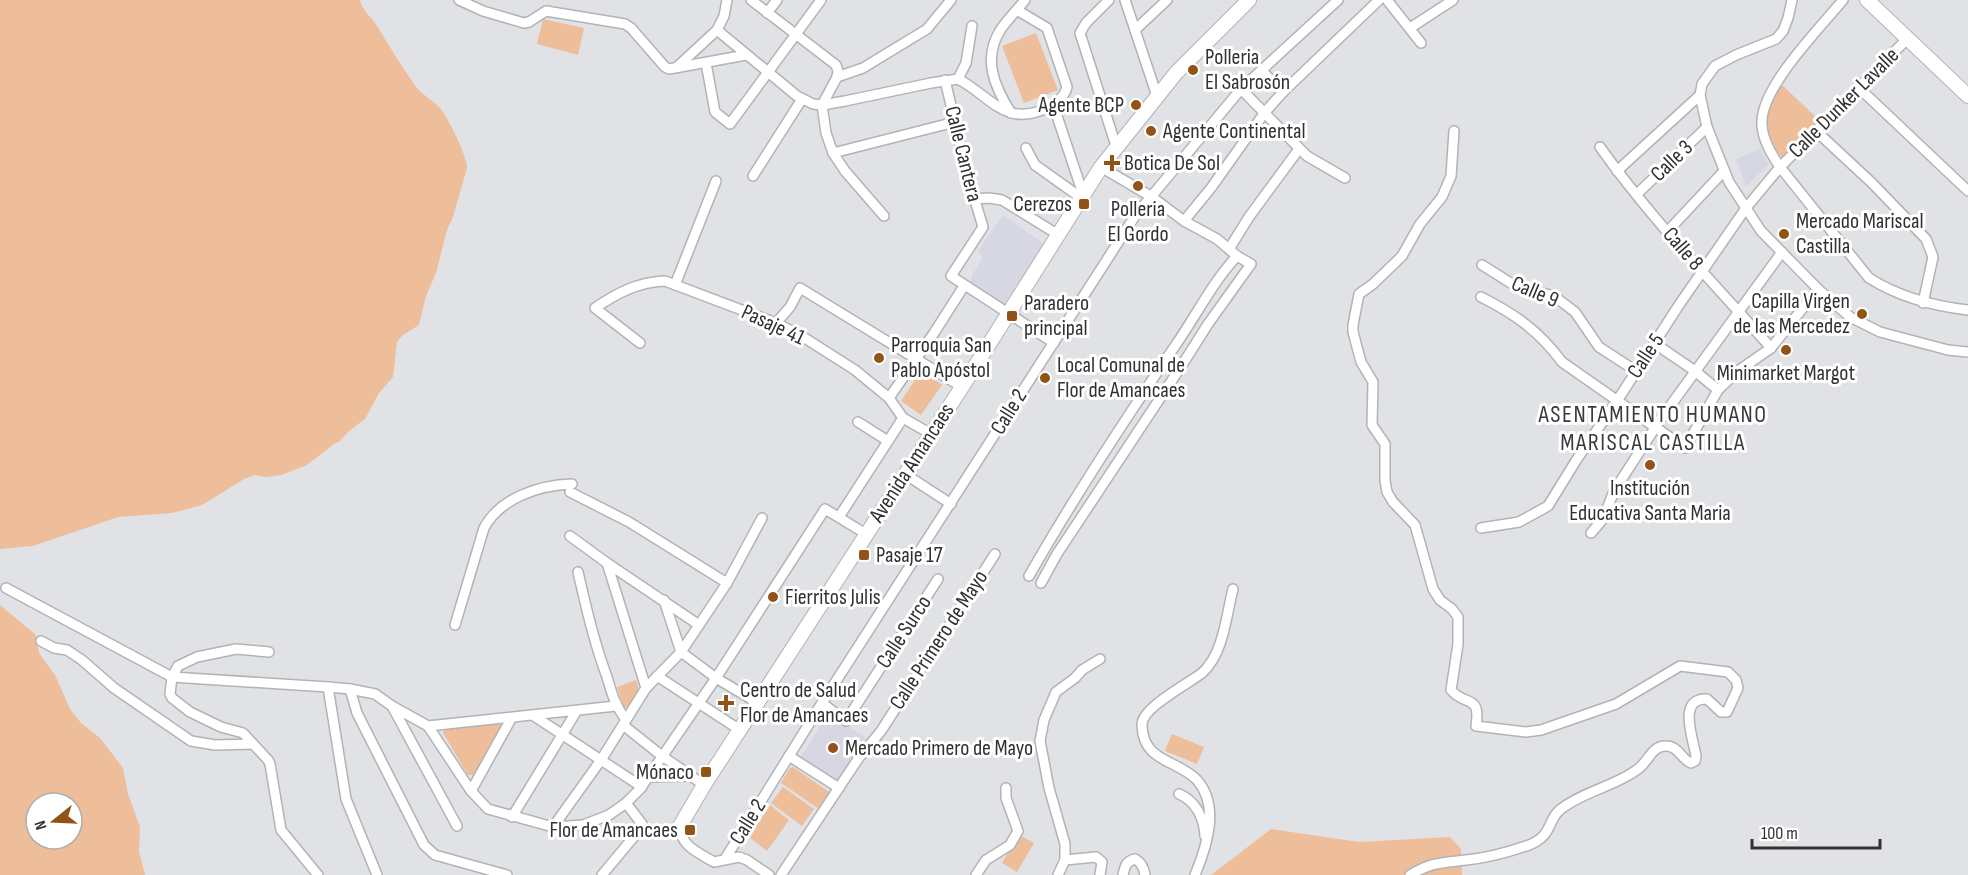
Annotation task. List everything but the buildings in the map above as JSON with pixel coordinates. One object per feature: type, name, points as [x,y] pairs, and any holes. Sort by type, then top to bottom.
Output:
[{"type":"street","points":[[459,0],[485,12],[524,23],[546,11],[618,21],[631,28],[665,67],[675,69],[746,55]]},
{"type":"street","points":[[675,69],[717,30],[724,16],[727,0]]},
{"type":"street","points":[[751,0],[836,65],[837,77],[822,105],[826,134],[833,153],[845,171],[884,216]]},
{"type":"street","points":[[767,13],[777,0]]},
{"type":"street","points":[[706,63],[715,112],[730,124],[821,0]]},
{"type":"street","points":[[837,77],[863,68],[927,29],[951,0]]},
{"type":"street","points":[[1011,113],[1004,102],[993,73],[990,53],[1002,27],[1025,0]]},
{"type":"street","points":[[1109,0],[1086,23],[1080,33],[1116,146]]},
{"type":"street","points":[[1125,0],[1157,96]]},
{"type":"street","points":[[1135,30],[1167,0]]},
{"type":"street","name":"Calle 2","points":[[725,859],[1135,216],[1241,89],[1338,0]]},
{"type":"street","points":[[1184,221],[1211,188],[1265,112],[1379,0]]},
{"type":"street","points":[[1387,0],[1421,43]]},
{"type":"street","points":[[1410,28],[1453,0]]},
{"type":"street","points":[[1792,0],[1783,31],[1776,39],[1715,66],[1702,84],[1700,95],[1707,127],[1724,171],[1761,231],[1818,289],[1850,317],[1873,329],[1948,350],[1968,352]]},
{"type":"street","points":[[1843,0],[1777,82],[1764,105],[1762,126],[1764,138],[1780,167],[1869,278],[1923,303],[1968,310]]},
{"type":"street","points":[[1867,0],[1968,96]]},
{"type":"street","name":"Avenida Amancaes","points":[[680,826],[704,785],[962,387],[1101,167],[1176,73],[1247,1]]},
{"type":"street","points":[[717,30],[802,99],[813,104],[822,105],[958,79],[992,104],[1011,113],[1026,114],[1053,104],[1066,92],[1067,87],[1050,33],[1042,25],[1017,10]]},
{"type":"street","points":[[958,79],[966,63],[972,26]]},
{"type":"street","name":"Calle Dunker Lavalle","points":[[1746,208],[1780,167],[1908,38]]},
{"type":"street","points":[[1262,71],[1283,92]]},
{"type":"street","name":"Calle Cantera","points":[[945,80],[983,227],[951,276],[964,286]]},
{"type":"street","points":[[1858,87],[1968,192]]},
{"type":"street","points":[[1241,89],[1307,156],[1345,178]]},
{"type":"street","points":[[1617,171],[1700,95]]},
{"type":"street","points":[[753,176],[802,99]]},
{"type":"street","points":[[1053,104],[1082,195]]},
{"type":"street","points":[[833,153],[955,122]]},
{"type":"street","name":"Calle 3","points":[[1637,194],[1707,127]]},
{"type":"street","points":[[1410,875],[1432,864],[1505,853],[1530,844],[1545,834],[1558,810],[1636,771],[1652,752],[1664,746],[1671,746],[1678,750],[1691,763],[1695,761],[1689,712],[1693,703],[1707,699],[1721,712],[1727,712],[1738,688],[1736,680],[1728,672],[1680,666],[1616,704],[1541,730],[1526,732],[1476,726],[1478,712],[1473,703],[1451,690],[1458,644],[1458,618],[1452,609],[1440,600],[1433,589],[1415,525],[1393,502],[1387,492],[1385,444],[1375,431],[1371,419],[1374,407],[1373,382],[1361,362],[1353,325],[1359,294],[1402,256],[1420,224],[1442,197],[1453,168],[1454,131]]},
{"type":"street","points":[[1816,131],[1872,183],[1926,239],[1933,257],[1923,303]]},
{"type":"street","name":"Calle 8","points":[[1600,147],[1667,232],[1771,348]]},
{"type":"street","points":[[1026,148],[1035,165],[1082,195]]},
{"type":"street","points":[[1229,249],[1249,217],[1299,149]]},
{"type":"street","points":[[1041,583],[1057,554],[1208,324],[1251,264],[1216,238],[1184,221],[1152,197],[1101,167]]},
{"type":"street","points":[[1667,232],[1724,171]]},
{"type":"street","points":[[675,285],[716,181]]},
{"type":"street","points":[[974,199],[1002,200],[1057,234]]},
{"type":"street","name":"Calle 5","points":[[1480,528],[1519,522],[1548,506],[1654,343],[1746,208]]},
{"type":"street","points":[[1591,533],[1603,519],[1614,491],[1656,428],[1782,252]]},
{"type":"street","points":[[1029,576],[1115,435],[1188,328],[1214,285],[1238,256]]},
{"type":"street","name":"Calle 9","points":[[1482,265],[1517,287],[1554,296],[1575,312],[1599,347],[1636,371]]},
{"type":"street","name":"Pasaje 41","points":[[640,343],[595,308],[634,286],[665,281],[776,323],[800,335],[855,370],[889,398],[903,418],[931,434]]},
{"type":"street","points":[[889,398],[964,286],[1054,343]]},
{"type":"street","points":[[776,323],[790,307],[800,288],[962,387]]},
{"type":"street","points":[[1480,297],[1528,325],[1548,343],[1562,362],[1685,447],[1718,390],[1738,371],[1771,348],[1818,289]]},
{"type":"street","points":[[1654,343],[1718,390]]},
{"type":"street","points":[[839,517],[903,418]]},
{"type":"street","points":[[858,422],[888,441]]},
{"type":"street","points":[[905,474],[951,504]]},
{"type":"street","points":[[455,625],[483,528],[489,517],[530,491],[550,485],[571,488],[727,583]]},
{"type":"street","points":[[6,588],[172,677],[328,687],[375,694],[428,726],[471,791],[488,809],[553,827],[583,825],[609,814],[626,803],[642,787],[716,678],[825,509],[866,534]]},
{"type":"street","points":[[553,827],[601,760],[646,688],[681,652],[727,583],[762,518]]},
{"type":"street","points":[[570,536],[606,563],[699,624]]},
{"type":"street","name":"Calle Primero de Mayo","points":[[781,875],[858,759],[881,731],[995,554]]},
{"type":"street","points":[[606,563],[646,688]]},
{"type":"street","points":[[578,572],[591,626],[616,706],[624,722],[663,756],[704,785]]},
{"type":"street","name":"Calle Surco","points":[[822,704],[846,721],[938,579]]},
{"type":"street","points":[[1195,875],[1206,844],[1210,812],[1207,799],[1196,779],[1152,753],[1143,737],[1142,723],[1144,717],[1153,708],[1201,673],[1213,660],[1218,650],[1233,589]]},
{"type":"street","points":[[664,600],[681,652],[716,678],[758,703]]},
{"type":"street","points":[[41,641],[54,648],[67,650],[114,688],[192,741],[215,746],[253,744]]},
{"type":"street","points":[[269,652],[236,649],[197,657],[178,666],[172,677],[170,694],[172,698],[197,716],[221,727],[243,733],[270,764],[281,830],[318,875]]},
{"type":"street","points":[[1058,875],[1065,860],[1065,844],[1049,788],[1040,741],[1044,720],[1056,692],[1082,670],[1100,659]]},
{"type":"street","points":[[657,676],[741,730]]},
{"type":"street","points":[[328,687],[346,799],[377,875]]},
{"type":"street","points":[[350,689],[357,712],[424,845],[435,855],[507,875]]},
{"type":"street","points":[[392,706],[457,826]]},
{"type":"street","points":[[428,726],[512,719],[616,706]]},
{"type":"street","points":[[512,817],[576,712]]},
{"type":"street","points":[[534,716],[642,787]]},
{"type":"street","points":[[471,791],[512,719]]},
{"type":"street","points":[[789,756],[839,788]]},
{"type":"street","points":[[649,777],[690,776]]},
{"type":"street","points":[[976,875],[986,860],[1010,845],[1018,831],[1006,798],[1006,788]]},
{"type":"street","points":[[1179,794],[1188,798],[1196,806],[1205,828],[1206,844]]},
{"type":"street","points":[[602,875],[642,827],[626,803]]},
{"type":"street","points":[[680,826],[680,835],[690,848],[714,862],[740,857],[769,875]]},
{"type":"street","points":[[1065,860],[1096,856],[1102,862],[1100,875]]},
{"type":"street","points":[[1123,875],[1125,865],[1129,860],[1135,859],[1139,861],[1145,875]]},
{"type":"shaded area","points":[[0,0],[360,0],[363,8],[417,88],[441,109],[461,147],[467,168],[419,325],[403,335],[397,342],[393,377],[379,393],[365,419],[307,465],[281,475],[266,477],[255,475],[244,479],[202,505],[172,513],[118,517],[33,546],[0,549]]},
{"type":"shaded area","points":[[543,19],[584,28],[578,55],[537,44]]},
{"type":"shaded area","points":[[1036,33],[1058,90],[1024,103],[1002,46]]},
{"type":"shaded area","points":[[1782,85],[1819,120],[1782,158],[1771,140],[1768,121],[1771,103]]},
{"type":"shaded area","points":[[1760,149],[1769,164],[1746,187],[1736,159]]},
{"type":"shaded area","points":[[1003,215],[1046,245],[1003,306],[971,284],[972,275],[983,258],[978,251]]},
{"type":"shaded area","points":[[921,371],[942,385],[921,415],[901,401]]},
{"type":"shaded area","points":[[0,605],[36,635],[39,653],[55,675],[70,709],[81,723],[100,738],[123,768],[128,794],[140,827],[139,852],[145,875],[0,875]]},
{"type":"shaded area","points":[[636,680],[637,697],[624,708],[617,687]]},
{"type":"shaded area","name":"Mercado Primero de Mayo","points":[[829,713],[866,738],[837,783],[800,758]]},
{"type":"shaded area","points":[[500,723],[502,729],[473,775],[468,775],[443,733],[444,730],[450,727]]},
{"type":"shaded area","points":[[1172,734],[1204,747],[1197,764],[1165,751]]},
{"type":"shaded area","points":[[793,767],[829,792],[819,809],[781,783]]},
{"type":"shaded area","points":[[783,787],[814,809],[802,826],[771,803]]},
{"type":"shaded area","points":[[770,805],[789,820],[767,851],[749,837]]},
{"type":"shaded area","points":[[1271,829],[1359,842],[1450,837],[1461,849],[1462,875],[1211,875]]},
{"type":"shaded area","points":[[1018,834],[1034,843],[1017,872],[1002,863]]},
{"type":"place","name":"Polleria El Sabrosón","points":[[1193,70]]},
{"type":"place","name":"Agente BCP","points":[[1136,105]]},
{"type":"place","name":"Agente Continental","points":[[1151,131]]},
{"type":"place","name":"Botica De Sol","points":[[1112,163]]},
{"type":"place","name":"Polleria El Gordo","points":[[1138,186]]},
{"type":"place","name":"Cerezos","points":[[1084,204]]},
{"type":"place","name":"Mercado Mariscal Castilla","points":[[1784,234]]},
{"type":"place","name":"Capilla Virgen de las Mercedez","points":[[1862,314]]},
{"type":"place","name":"Paradero principal","points":[[1012,316]]},
{"type":"place","name":"Minimarket Margot","points":[[1786,350]]},
{"type":"place","name":"Parroquia San Pablo Apóstol","points":[[879,358]]},
{"type":"place","name":"Local Comunal de Flor de Amancaes","points":[[1045,378]]},
{"type":"place","name":"Institución Educativa Santa Maria","points":[[1650,465]]},
{"type":"place","name":"Pasaje 17","points":[[864,555]]},
{"type":"place","name":"Fierritos Julis","points":[[773,597]]},
{"type":"place","name":"Centro de Salud Flor de Amancaes","points":[[726,703]]},
{"type":"place","name":"Mercado Primero de Mayo","points":[[833,748]]},
{"type":"place","name":"Mónaco","points":[[706,772]]},
{"type":"place","name":"Flor de Amancaes","points":[[690,830]]},
{"type":"district","name":"ASENTAMIENTO HUMANO MARISCAL CASTILLA","points":[[1653,428]]}]
